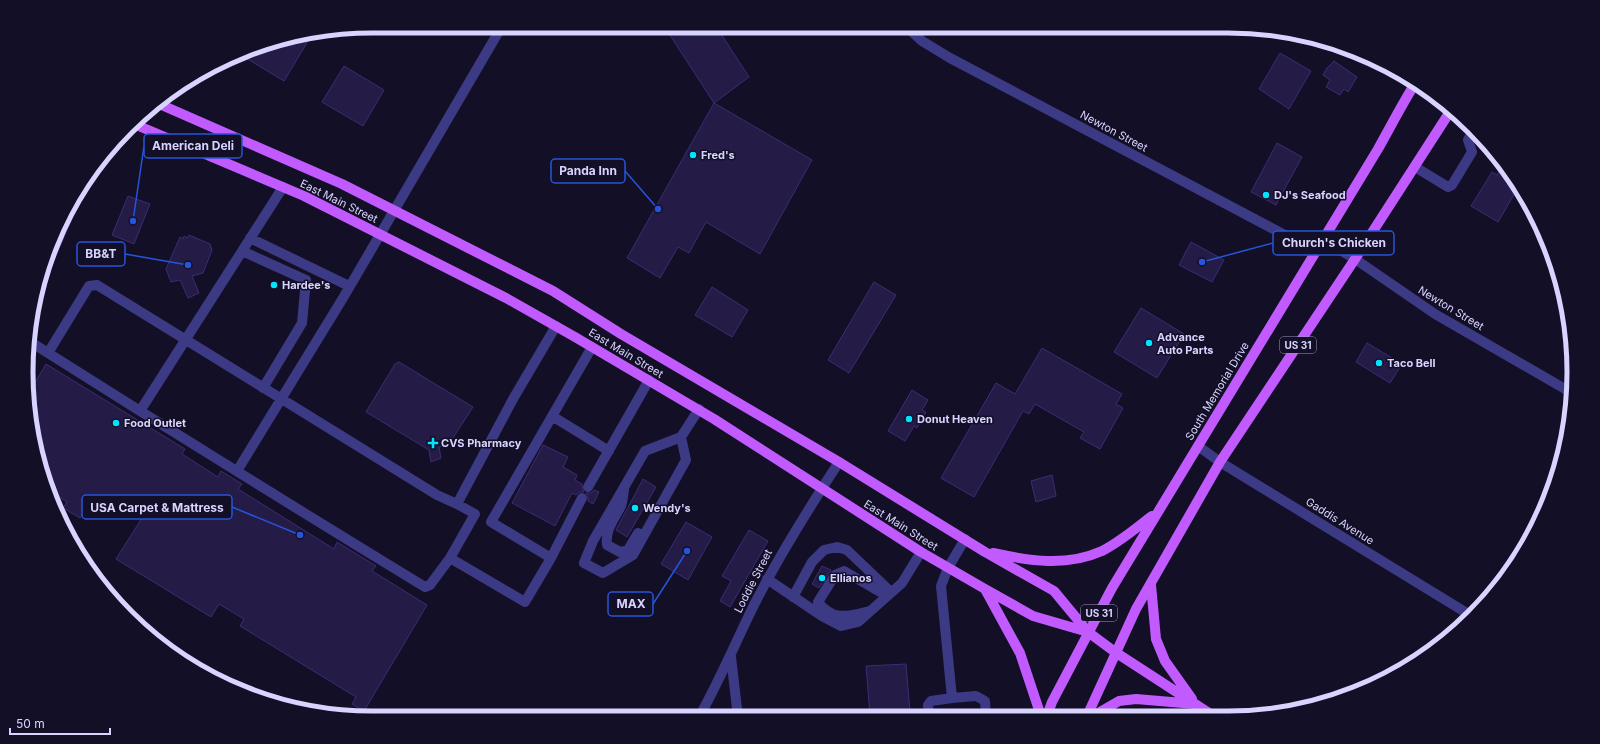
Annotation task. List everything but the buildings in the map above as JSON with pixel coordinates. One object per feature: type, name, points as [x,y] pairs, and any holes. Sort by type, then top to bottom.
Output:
[{"type":"main road","name":"South Memorial Drive","points":[[1049,711],[1052,702],[1112,588],[1322,239],[1378,149],[1394,120],[1398,109],[1412,88]]},
{"type":"main road","name":"East Main Street","points":[[163,106],[335,181],[553,291],[621,334],[839,462],[985,552],[1054,591],[1088,632],[1115,652],[1206,711]]},
{"type":"main road","name":"US 31","points":[[1089,711],[1136,609],[1220,462],[1449,115]]},
{"type":"main road","name":"East Main Street","points":[[139,126],[283,187],[379,234],[556,326],[698,409],[821,489],[948,568],[1033,616],[1088,632]]},
{"type":"main road","points":[[985,552],[1039,561],[1072,560],[1103,550],[1156,514]]},
{"type":"main road","points":[[1151,585],[1156,639],[1166,661],[1195,704]]},
{"type":"main road","points":[[985,589],[1020,653],[1040,711]]},
{"type":"main road","points":[[1102,711],[1120,701],[1136,699],[1195,704]]},
{"type":"street","points":[[237,471],[349,286],[498,33]]},
{"type":"street","name":"Newton Street","points":[[914,33],[950,58],[1315,251]]},
{"type":"street","points":[[1414,167],[1448,187],[1452,185],[1472,152],[1468,140],[1471,135]]},
{"type":"street","points":[[140,411],[283,187]]},
{"type":"street","points":[[250,238],[349,286]]},
{"type":"street","name":"Newton Street","points":[[1322,239],[1355,259],[1435,314],[1566,390]]},
{"type":"street","points":[[242,251],[306,280],[302,323],[262,388]]},
{"type":"street","points":[[48,353],[89,286],[96,285],[437,496],[457,504],[491,522],[551,558]]},
{"type":"street","points":[[457,504],[513,399],[556,326]]},
{"type":"street","points":[[35,344],[425,587],[430,585],[450,558],[475,514]]},
{"type":"street","points":[[491,522],[592,347]]},
{"type":"street","points":[[588,487],[649,380]]},
{"type":"street","points":[[681,437],[686,460],[633,555],[603,573],[584,563],[624,484],[645,451],[681,437],[698,409]]},
{"type":"street","points":[[552,416],[609,451]]},
{"type":"street","name":"Gaddis Avenue","points":[[1198,446],[1220,462],[1467,613]]},
{"type":"street","name":"Loddie Street","points":[[702,711],[731,657],[785,547],[839,462]]},
{"type":"street","points":[[624,484],[622,505],[612,520],[606,536],[607,545],[620,552],[628,550],[659,496],[672,484]]},
{"type":"street","points":[[450,558],[524,602],[551,558],[582,498]]},
{"type":"street","points":[[952,698],[941,586],[948,568],[965,539]]},
{"type":"street","points":[[793,597],[812,562],[824,550],[837,547],[848,550],[889,594]]},
{"type":"street","points":[[768,579],[822,616],[841,626],[858,622],[902,583],[921,552]]},
{"type":"street","points":[[870,611],[838,617],[824,610],[818,602],[834,575],[844,571],[889,594]]},
{"type":"street","points":[[731,657],[737,711]]},
{"type":"street","points":[[929,711],[928,705],[931,700],[976,696],[985,701],[986,711]]},
{"type":"place","name":"Fred's","points":[[693,155]]},
{"type":"place","name":"DJ's Seafood","points":[[1266,195]]},
{"type":"place","name":"Panda Inn","points":[[658,209]]},
{"type":"place","name":"American Deli","points":[[133,221]]},
{"type":"place","name":"Church's Chicken","points":[[1202,262]]},
{"type":"place","name":"BB&T","points":[[188,265]]},
{"type":"place","name":"Hardee's","points":[[274,285]]},
{"type":"place","name":"Advance Auto Parts","points":[[1149,343]]},
{"type":"place","name":"Taco Bell","points":[[1379,363]]},
{"type":"place","name":"Donut Heaven","points":[[909,419]]},
{"type":"place","name":"Food Outlet","points":[[116,423]]},
{"type":"place","name":"CVS Pharmacy","points":[[433,443]]},
{"type":"place","name":"Wendy's","points":[[635,508]]},
{"type":"place","name":"USA Carpet & Mattress","points":[[300,535]]},
{"type":"place","name":"MAX","points":[[687,551]]},
{"type":"place","name":"Ellianos","points":[[822,578]]}]
